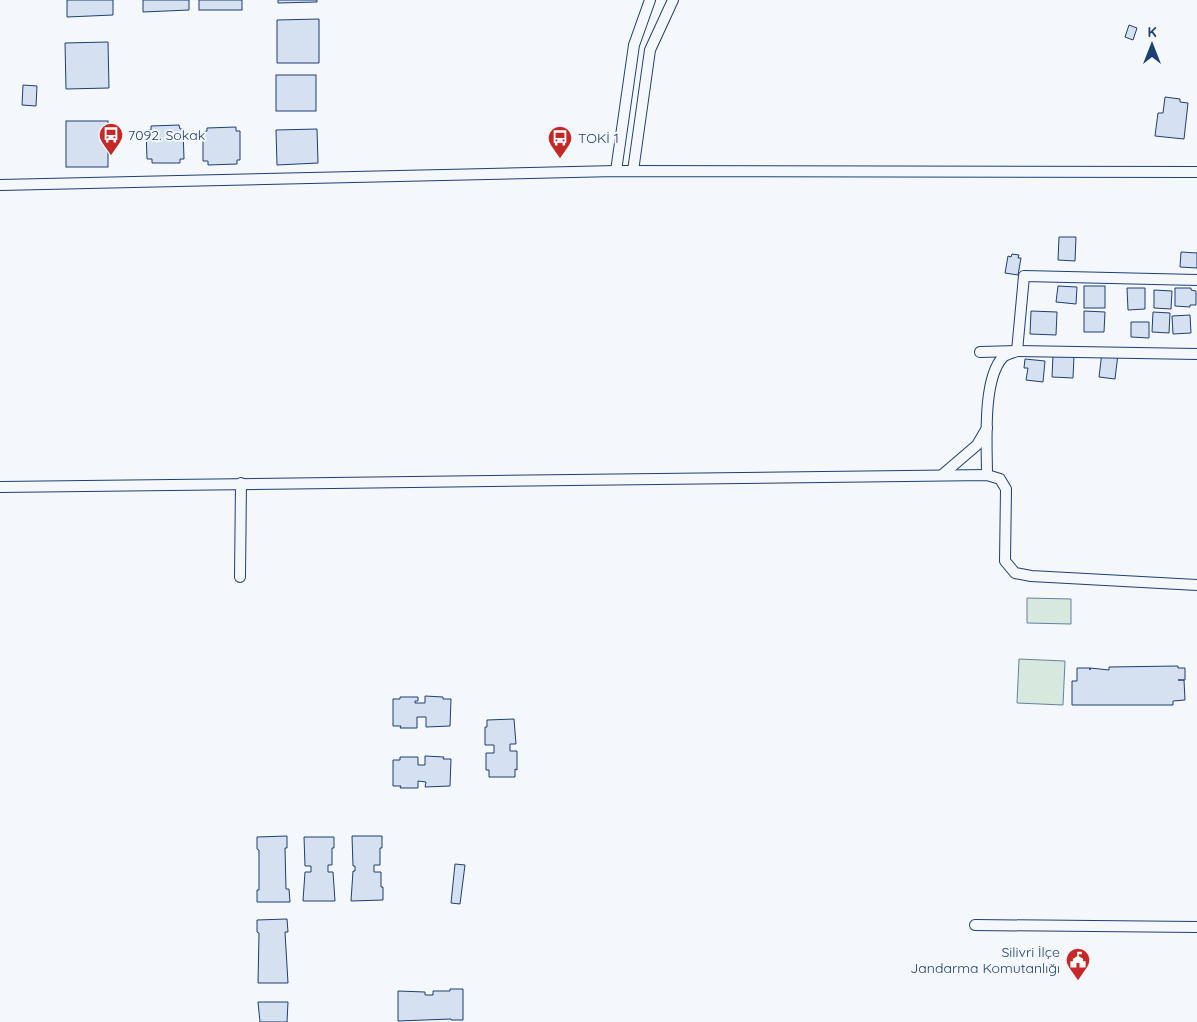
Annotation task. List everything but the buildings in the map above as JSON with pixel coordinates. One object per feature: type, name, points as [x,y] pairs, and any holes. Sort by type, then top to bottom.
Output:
[{"type":"street","points":[[616,171],[634,45],[650,0]]},
{"type":"street","points":[[633,171],[650,50],[672,0]]},
{"type":"street","points":[[0,185],[616,171],[1197,172]]},
{"type":"street","points":[[1017,351],[1024,276],[1197,280]]},
{"type":"street","points":[[987,475],[987,411],[992,377],[1005,355],[1017,351]]},
{"type":"street","points":[[980,352],[1197,354]]},
{"type":"street","points":[[942,475],[977,445],[987,427]]},
{"type":"street","points":[[0,487],[987,475],[1000,479],[1006,489],[1005,561],[1015,573],[1031,576],[1197,585]]},
{"type":"street","points":[[240,483],[240,577]]},
{"type":"street","points":[[975,925],[1197,927]]},
{"type":"shaded area","points":[[1027,598],[1071,599],[1071,624],[1027,623]]},
{"type":"shaded area","points":[[1019,659],[1065,661],[1063,705],[1017,703]]},
{"type":"place","name":"7092. Sokak","points":[[111,156]]},
{"type":"place","name":"TOKİ 1","points":[[560,159]]},
{"type":"place","name":"Silivri İlçe Jandarma Komutanlığı","points":[[1078,981]]}]
